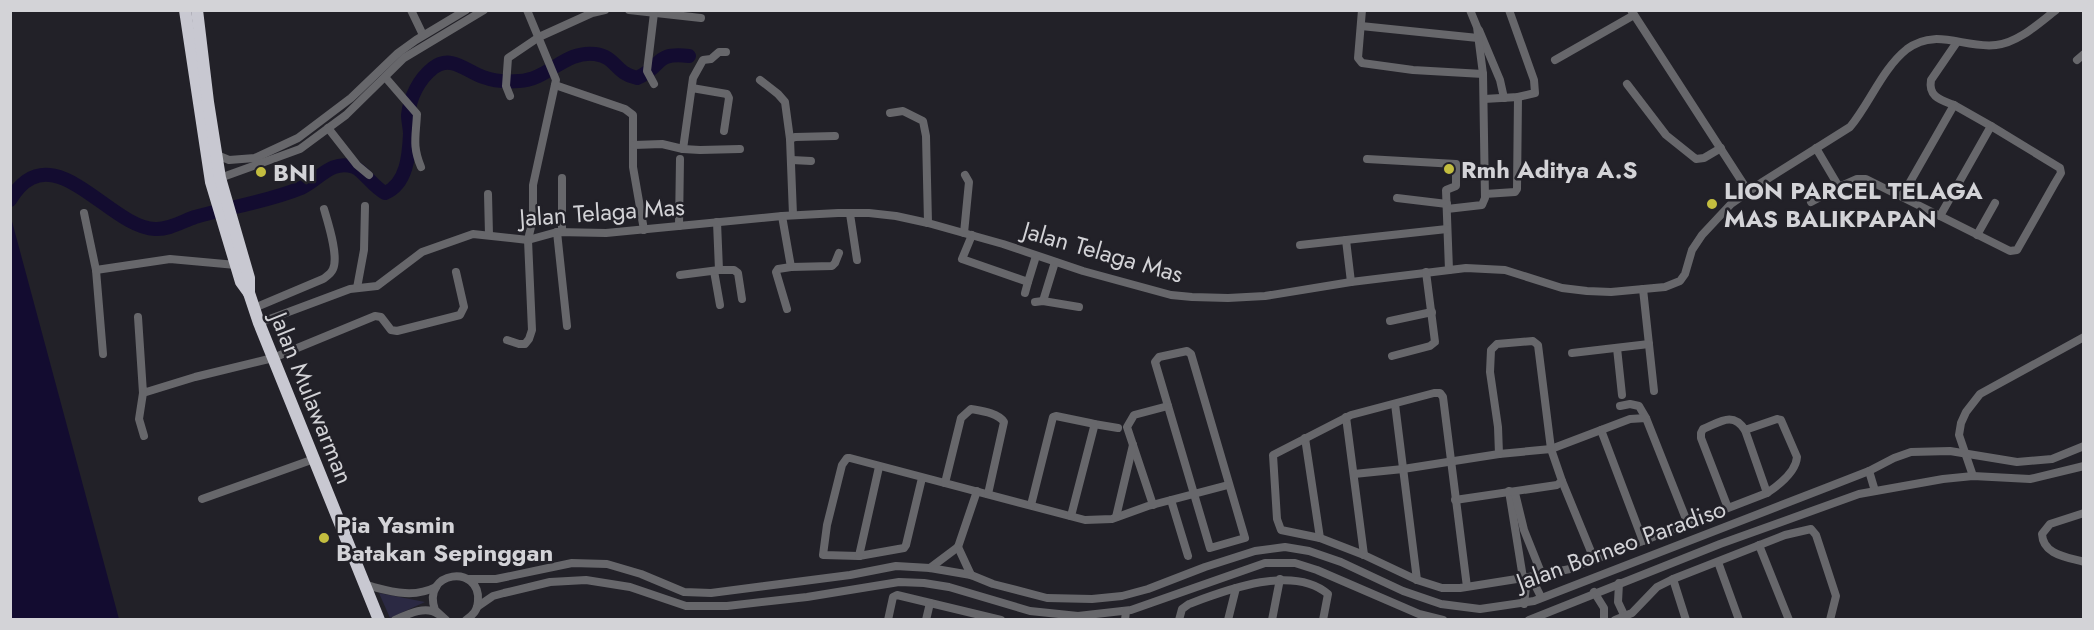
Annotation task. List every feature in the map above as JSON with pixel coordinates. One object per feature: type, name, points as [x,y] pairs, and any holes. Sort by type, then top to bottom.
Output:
[{"type":"highway","name":"Jalan Mulawarman","points":[[185,10],[211,182],[222,204],[249,278],[249,293]]},
{"type":"highway","name":"Jalan Mulawarman","points":[[197,10],[222,204]]},
{"type":"highway","name":"Jalan Mulawarman","points":[[230,231],[241,282],[249,293],[379,620]]},
{"type":"street","points":[[411,10],[423,35]]},
{"type":"street","points":[[259,160],[298,138],[328,116],[351,98],[398,53],[423,35],[466,10]]},
{"type":"street","points":[[220,178],[249,163],[300,148],[346,115],[404,57],[484,10]]},
{"type":"street","points":[[507,340],[525,344],[532,330],[528,240],[532,225],[534,185],[555,82],[527,10]]},
{"type":"street","points":[[510,96],[506,86],[508,58],[539,36],[592,13],[605,10]]},
{"type":"street","points":[[629,10],[701,18]]},
{"type":"street","points":[[1362,10],[1358,58],[1362,63],[1483,74]]},
{"type":"street","points":[[1470,10],[1497,72],[1504,98]]},
{"type":"street","points":[[1484,99],[1518,98],[1535,93],[1526,57],[1509,10]]},
{"type":"street","name":"Jalan Telaga Mas","points":[[259,323],[291,309],[357,288],[377,286],[422,252],[473,234],[528,240],[559,232],[606,233],[793,215],[868,213],[928,223],[1171,295],[1192,297],[1265,296],[1426,272],[1482,268],[1505,270],[1562,288],[1587,291],[1611,292],[1665,287],[1680,280],[1685,274],[1692,250],[1702,235],[1731,204],[1850,127],[1886,73],[1906,50],[1928,38],[1982,46],[1999,45],[2020,36],[2056,10]]},
{"type":"street","points":[[652,83],[647,71],[654,13]]},
{"type":"street","points":[[1555,60],[1633,13],[1748,191]]},
{"type":"street","points":[[1361,26],[1478,38]]},
{"type":"street","points":[[1397,198],[1447,207],[1482,205],[1485,194],[1484,99],[1477,27]]},
{"type":"street","points":[[1811,202],[1862,178],[2010,251],[2017,250],[2061,172],[2060,168],[1931,92],[1931,80],[1957,42]]},
{"type":"street","points":[[683,149],[693,78],[703,60],[711,59],[718,52],[726,52]]},
{"type":"street","points":[[385,77],[417,114],[414,143],[421,167]]},
{"type":"street","points":[[760,80],[783,99],[792,160],[793,215]]},
{"type":"street","points":[[555,82],[631,112],[634,120],[633,167],[644,230]]},
{"type":"street","points":[[1627,84],[1666,135],[1696,159],[1704,158],[1720,148]]},
{"type":"street","points":[[692,88],[727,93],[729,98],[724,131]]},
{"type":"street","points":[[1485,194],[1515,192],[1517,189],[1518,98]]},
{"type":"street","points":[[1902,196],[1954,105]]},
{"type":"street","points":[[890,112],[903,111],[923,121],[926,136],[928,223]]},
{"type":"street","points":[[1941,216],[1991,126]]},
{"type":"street","points":[[328,128],[357,165],[369,175]]},
{"type":"street","points":[[790,139],[835,136]]},
{"type":"street","points":[[634,145],[662,144],[683,149],[740,149]]},
{"type":"street","points":[[1816,148],[1839,187]]},
{"type":"street","points":[[217,155],[229,160],[249,163]]},
{"type":"street","points":[[678,226],[680,159]]},
{"type":"street","points":[[1367,159],[1456,164],[1456,186],[1446,190],[1449,270]]},
{"type":"street","points":[[792,160],[811,161]]},
{"type":"street","points":[[965,175],[969,182],[968,234],[960,257],[1028,282]]},
{"type":"street","points":[[562,178],[559,232],[567,326]]},
{"type":"street","points":[[488,194],[489,235]]},
{"type":"street","points":[[1977,235],[1995,203]]},
{"type":"street","points":[[357,288],[364,250],[365,206]]},
{"type":"street","points":[[254,308],[323,279],[332,272],[335,265],[334,253],[324,208]]},
{"type":"street","points":[[84,213],[96,270],[103,354]]},
{"type":"street","points":[[850,214],[857,260]]},
{"type":"street","points":[[783,216],[791,267]]},
{"type":"street","points":[[717,222],[720,305]]},
{"type":"street","points":[[1300,245],[1448,229]]},
{"type":"street","points":[[1346,240],[1351,282]]},
{"type":"street","points":[[787,309],[776,272],[778,269],[832,266],[839,252]]},
{"type":"street","points":[[1025,293],[1036,256]]},
{"type":"street","points":[[96,270],[170,259],[236,265]]},
{"type":"street","points":[[1054,262],[1039,302],[1079,307]]},
{"type":"street","points":[[680,275],[734,270],[738,273],[742,299]]},
{"type":"street","points":[[143,393],[195,377],[273,358],[375,316],[381,317],[391,330],[397,331],[460,315],[464,307],[456,272]]},
{"type":"street","points":[[1392,356],[1434,345],[1436,341],[1426,272]]},
{"type":"street","points":[[1643,289],[1654,391]]},
{"type":"street","points":[[1390,321],[1432,312]]},
{"type":"street","points":[[138,317],[143,393],[139,418],[144,436]]},
{"type":"street","points":[[1973,476],[1959,435],[1966,412],[1980,394],[2084,337]]},
{"type":"street","points":[[1499,454],[1498,427],[1490,372],[1491,350],[1497,344],[1533,341],[1538,345],[1551,449],[1594,559]]},
{"type":"street","points":[[1572,353],[1649,344]]},
{"type":"street","points":[[1617,348],[1622,395]]},
{"type":"street","points":[[1189,352],[1228,485],[1245,538],[1210,548],[1155,360],[1159,357],[1189,352]]},
{"type":"street","points":[[1467,587],[1443,397],[1440,393],[1346,417],[1273,455],[1277,519],[1281,530],[1320,538],[1364,555],[1417,580],[1442,588],[1467,587],[1570,569],[1767,493],[1794,468],[1797,457],[1781,420],[1777,418],[1745,430]]},
{"type":"street","points":[[1395,404],[1417,580]]},
{"type":"street","points":[[1620,405],[1639,406],[1646,418],[1688,524]]},
{"type":"street","points":[[1152,505],[1127,427],[1130,418],[1134,415],[1168,406]]},
{"type":"street","points":[[945,483],[960,418],[972,409],[980,411],[1001,418],[1004,422],[988,494]]},
{"type":"street","points":[[1031,505],[1053,417],[1118,428]]},
{"type":"street","points":[[1346,417],[1364,555]]},
{"type":"street","points":[[1354,474],[1551,449],[1630,419],[1646,418]]},
{"type":"street","points":[[1728,508],[1701,433],[1703,429],[1733,418],[1739,420],[1745,430],[1767,493]]},
{"type":"street","points":[[1071,516],[1094,424]]},
{"type":"street","points":[[1601,430],[1643,541]]},
{"type":"street","points":[[1305,438],[1320,538]]},
{"type":"street","points":[[1116,517],[1133,444]]},
{"type":"street","name":"Jalan Borneo Paradiso","points":[[366,585],[402,594],[415,594],[436,587],[447,578],[461,576],[468,579],[496,579],[572,563],[607,564],[641,574],[684,592],[711,593],[896,566],[930,567],[971,575],[993,584],[1047,598],[1092,599],[1122,596],[1148,589],[1215,563],[1255,551],[1285,547],[1309,551],[1341,562],[1403,591],[1441,604],[1480,609],[1524,604],[1869,471],[1893,458],[1911,452],[1929,450],[1967,453],[2017,462],[2052,459],[2084,446]]},
{"type":"street","points":[[922,478],[906,545],[900,549],[859,556],[823,555],[827,525],[844,461],[850,458],[1084,520],[1104,520],[1228,485]]},
{"type":"street","points":[[202,499],[314,459]]},
{"type":"street","points":[[1529,620],[1594,592],[1859,494],[1973,476],[2030,479],[2084,466]]},
{"type":"street","points":[[859,556],[879,467]]},
{"type":"street","points":[[1869,471],[1875,491]]},
{"type":"street","points":[[1455,500],[1557,485],[1562,481]]},
{"type":"street","points":[[1511,490],[1538,575],[1535,585],[1541,597]]},
{"type":"street","points":[[1511,490],[1526,588],[1524,604]]},
{"type":"street","points":[[930,567],[958,547],[977,491]]},
{"type":"street","points":[[1171,500],[1188,556]]},
{"type":"street","points":[[2084,513],[2050,524],[2042,534],[2043,541],[2050,551],[2084,562]]},
{"type":"street","points":[[1615,620],[1625,618],[1632,613],[1657,587],[1672,579],[1760,545],[1811,529],[1816,535],[1836,596],[1830,620]]},
{"type":"street","points":[[1760,545],[1789,620]]},
{"type":"street","points":[[958,547],[971,575]]},
{"type":"street","points":[[1653,555],[1658,569]]},
{"type":"street","points":[[1718,562],[1739,620]]},
{"type":"street","points":[[466,620],[477,607],[493,596],[550,582],[586,580],[630,587],[686,606],[727,606],[807,597],[899,582],[924,583],[949,587],[1030,611],[1102,617],[1125,615],[1256,566],[1278,563],[1295,563],[1317,570],[1419,614],[1443,620]]},
{"type":"street","points":[[468,579],[478,591],[477,607]]},
{"type":"street","points":[[1272,620],[1280,579]]},
{"type":"street","points":[[1179,620],[1182,609],[1189,604],[1236,588],[1280,579],[1322,589],[1328,594],[1323,620]]},
{"type":"street","points":[[1672,579],[1686,620]]},
{"type":"street","points":[[1619,583],[1618,602],[1625,618]]},
{"type":"street","points":[[436,587],[433,604],[442,617]]},
{"type":"street","points":[[1228,620],[1236,588]]},
{"type":"street","points":[[1399,605],[1403,591]]},
{"type":"street","points":[[1594,592],[1604,608],[1604,620]]},
{"type":"street","points":[[888,620],[893,597],[897,595],[968,616],[1001,620]]},
{"type":"street","points":[[1064,598],[1065,615]]},
{"type":"street","points":[[1604,608],[1618,602]]},
{"type":"street","points":[[926,620],[930,603]]},
{"type":"street","points":[[395,620],[422,611],[433,610],[442,617]]},
{"type":"shaded area","points":[[10,214],[119,619],[11,619]]},
{"type":"shaded area","points":[[379,593],[425,602],[390,618]]},
{"type":"waterway","points":[[10,200],[26,181],[44,175],[62,178],[137,225],[160,229],[195,217],[288,193],[339,166],[354,167],[385,193],[398,183],[405,168],[410,134],[408,115],[413,95],[423,77],[440,64],[452,63],[487,78],[515,81],[539,76],[575,56],[595,54],[608,58],[624,73],[637,78],[664,58],[678,55],[689,56]]},
{"type":"place","name":"Rmh Aditya A.S","points":[[1449,169]]},
{"type":"place","name":"BNI","points":[[261,172]]},
{"type":"place","name":"LION PARCEL TELAGA MAS BALIKPAPAN","points":[[1712,204]]},
{"type":"place","name":"Pia Yasmin Batakan Sepinggan","points":[[324,538]]}]
